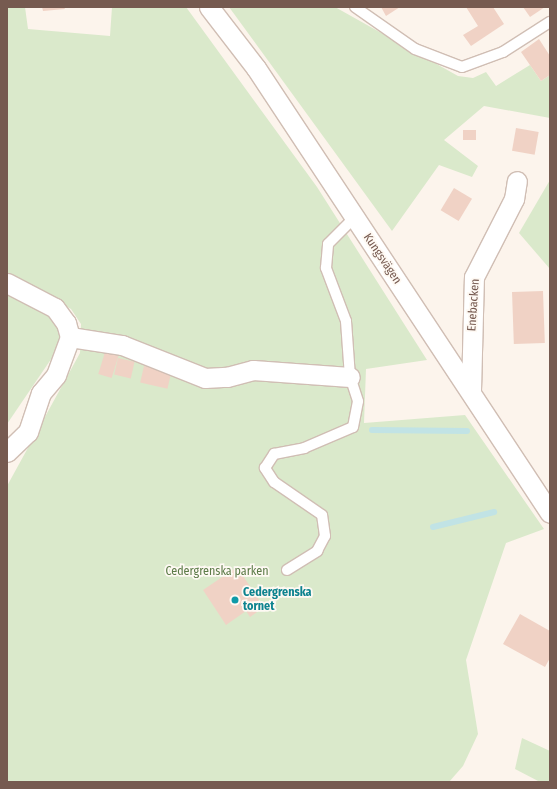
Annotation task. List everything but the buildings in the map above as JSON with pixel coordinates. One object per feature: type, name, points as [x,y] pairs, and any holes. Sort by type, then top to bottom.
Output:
[{"type":"street","name":"Kungsvägen","points":[[210,7],[256,68],[354,218],[471,390],[550,513]]},
{"type":"street","name":"Enebacken","points":[[471,390],[474,277],[514,199],[517,181]]},
{"type":"street","points":[[7,283],[55,308],[66,323],[70,337],[56,375],[41,393],[28,432],[7,452]]},
{"type":"street","points":[[70,337],[122,345],[205,378],[227,377],[253,370],[350,377]]},
{"type":"lane","points":[[355,7],[415,49],[462,67],[503,52],[550,22]]},
{"type":"lane","points":[[287,570],[317,551],[325,536],[322,514],[274,482],[265,468],[274,454],[304,448],[353,427],[358,401],[350,377],[346,321],[326,268],[328,244],[354,218]]},
{"type":"green space","name":"Cedergrenska parken","points":[[7,7],[25,7],[28,29],[110,36],[112,7],[186,7],[317,187],[427,360],[366,369],[364,423],[465,415],[544,529],[506,543],[466,660],[478,734],[463,766],[449,782],[7,782],[7,486],[80,353],[81,324],[71,309],[7,273]]},
{"type":"green space","points":[[229,7],[335,7],[458,76],[473,78],[486,72],[496,86],[530,65],[541,81],[550,75],[550,118],[484,106],[444,140],[478,166],[472,177],[439,165],[392,231]]},
{"type":"green space","points":[[550,180],[550,269],[519,233]]},
{"type":"green space","points":[[7,288],[47,310],[60,331],[60,346],[7,424]]},
{"type":"green space","points":[[522,738],[550,751],[550,782],[540,782],[515,769]]},
{"type":"waterway","points":[[372,430],[467,431]]},
{"type":"waterway","points":[[433,527],[494,512]]},
{"type":"place","name":"Cedergrenska tornet","points":[[235,600]]}]
